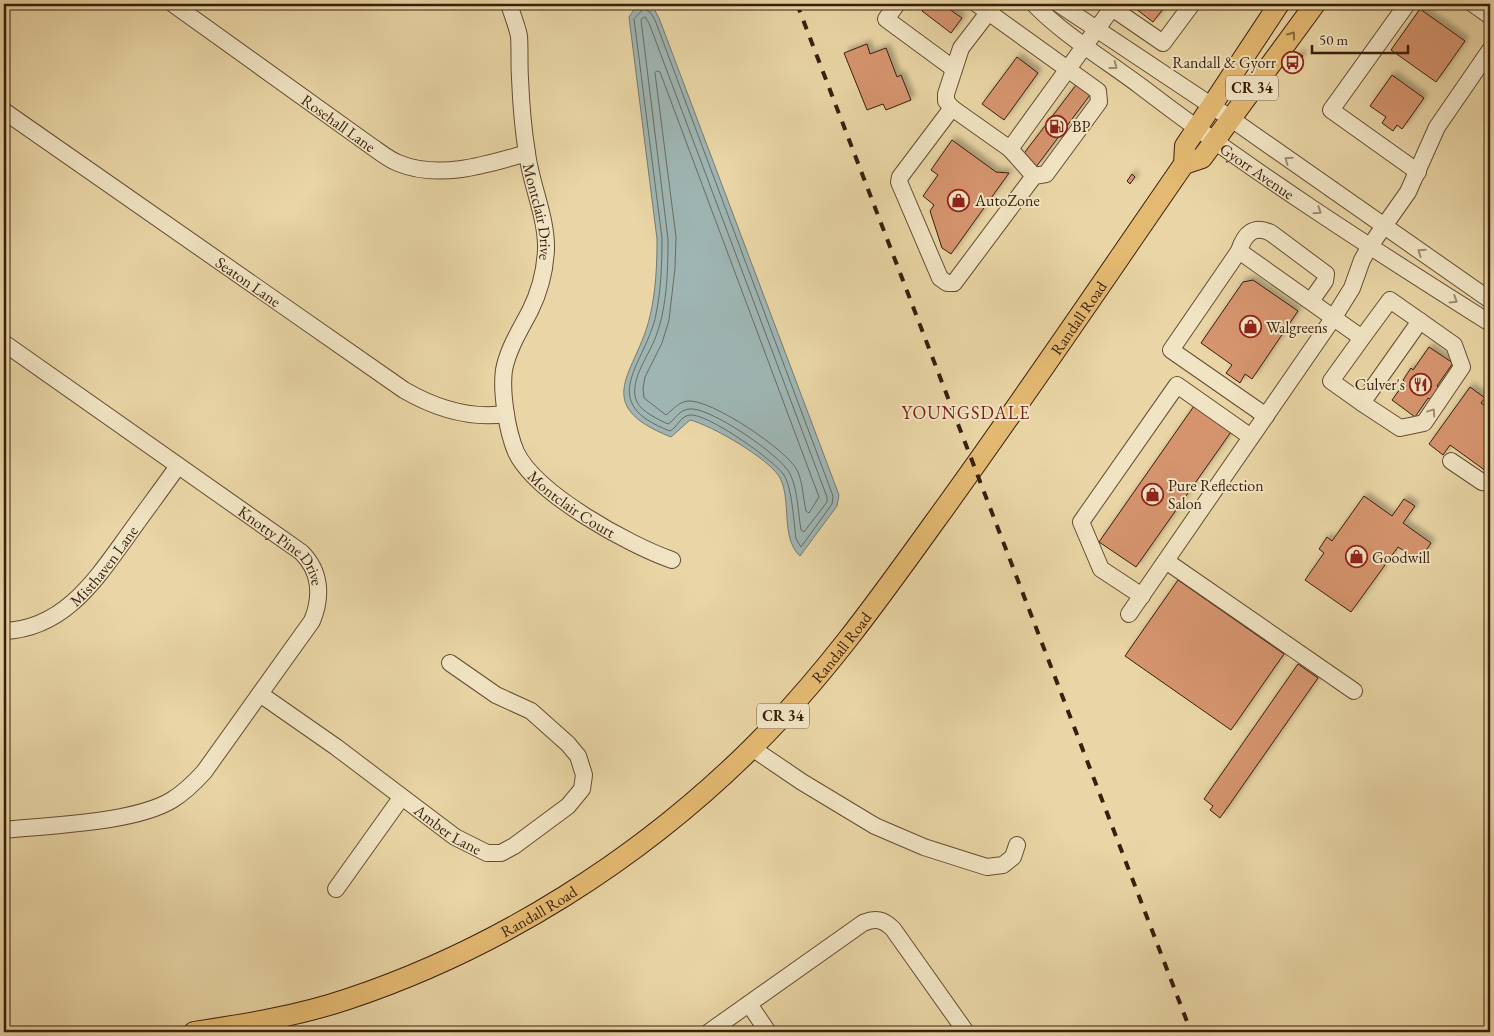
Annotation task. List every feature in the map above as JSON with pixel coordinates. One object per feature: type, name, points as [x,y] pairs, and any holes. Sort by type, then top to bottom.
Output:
[{"type":"main road","name":"Randall Road","points":[[194,1032],[282,1018],[348,999],[432,965],[516,924],[599,873],[638,845],[712,786],[752,748],[812,684],[870,611],[974,468],[1184,164],[1185,146],[1279,4]]},
{"type":"main road","name":"Randall Road","points":[[1184,164],[1202,158],[1315,4]]},
{"type":"street","name":"Rosehall Lane","points":[[173,4],[371,146],[398,162],[432,172],[485,165],[527,153]]},
{"type":"street","name":"Montclair Drive","points":[[506,414],[504,369],[517,332],[531,310],[539,289],[546,248],[527,153],[520,78],[519,36],[509,4]]},
{"type":"street","points":[[897,4],[886,19],[954,69]]},
{"type":"street","name":"Gyorr Avenue","points":[[1034,4],[1085,45],[1214,141],[1370,246],[1490,323]]},
{"type":"street","name":"Gyorr Avenue","points":[[1059,4],[1230,118],[1490,300]]},
{"type":"street","points":[[1010,150],[1097,29],[1117,8],[1163,43],[1192,4]]},
{"type":"street","points":[[1407,4],[1331,110],[1418,172]]},
{"type":"street","points":[[1473,4],[1490,16]]},
{"type":"street","points":[[952,108],[900,177],[899,182],[940,278],[947,283],[954,283],[1034,176],[1046,174],[1099,102],[1098,92],[986,6],[961,48],[946,94],[946,101],[952,108],[1010,150],[1034,176]]},
{"type":"street","points":[[1129,614],[1334,317],[1352,288],[1362,260],[1370,246],[1397,210],[1418,172],[1437,127],[1490,50]]},
{"type":"street","name":"Seaton Lane","points":[[4,111],[404,390],[429,404],[448,410],[479,414],[506,414]]},
{"type":"street","points":[[1266,416],[1171,350],[1239,251],[1244,237],[1256,229],[1264,229],[1271,233],[1326,274],[1325,281],[1311,300]]},
{"type":"street","points":[[1239,251],[1311,300],[1362,338]]},
{"type":"street","points":[[1390,300],[1420,321],[1454,345],[1462,367],[1424,422],[1400,428],[1332,381],[1390,300]]},
{"type":"street","points":[[1362,403],[1420,321]]},
{"type":"street","name":"Knotty Pine Drive","points":[[4,343],[302,552],[311,562],[318,585],[317,610],[312,621],[204,772],[189,788],[171,801],[133,816],[4,830]]},
{"type":"street","points":[[1142,596],[1101,569],[1081,522],[1177,384],[1251,437]]},
{"type":"street","name":"Montclair Court","points":[[506,414],[516,452],[535,476],[556,496],[609,530],[672,560]]},
{"type":"street","points":[[1451,461],[1482,482],[1490,483]]},
{"type":"street","name":"Misthaven Lane","points":[[4,632],[28,628],[41,623],[72,605],[91,587],[178,466]]},
{"type":"street","points":[[1166,561],[1354,691]]},
{"type":"street","name":"Amber Lane","points":[[260,694],[336,747],[401,798],[473,848],[486,853],[501,853],[514,846],[576,798],[582,789],[584,775],[578,756],[573,750],[530,711],[496,695],[450,663]]},
{"type":"street","points":[[752,748],[802,782],[875,826],[924,846],[987,867],[1003,864],[1013,857],[1017,845]]},
{"type":"street","points":[[336,889],[401,798]]},
{"type":"street","points":[[711,1032],[863,923],[874,919],[886,922],[893,929],[966,1032]]},
{"type":"street","points":[[749,1004],[768,1032]]},
{"type":"water","points":[[643,4],[653,7],[659,18],[839,495],[837,506],[800,556],[790,539],[783,487],[780,478],[774,470],[739,444],[712,428],[690,420],[671,437],[646,425],[631,412],[624,399],[624,386],[650,316],[654,297],[656,268],[657,239],[629,17],[635,8]]},
{"type":"building","points":[[927,4],[942,4],[962,18],[951,33],[922,11]]},
{"type":"building","points":[[1140,4],[1167,4],[1153,22],[1136,9]]},
{"type":"building","points":[[1420,9],[1465,41],[1436,82],[1391,50]]},
{"type":"building","points":[[867,44],[870,54],[886,48],[897,77],[901,75],[911,100],[886,110],[883,104],[867,110],[844,53]]},
{"type":"building","points":[[1299,53],[1303,56],[1298,62],[1295,60]]},
{"type":"building","points":[[1017,57],[1038,73],[1004,120],[982,104]]},
{"type":"building","points":[[1392,75],[1424,98],[1402,129],[1397,125],[1393,131],[1382,123],[1386,117],[1370,106]]},
{"type":"building","name":"BP","points":[[1076,85],[1090,95],[1036,167],[1022,156]]},
{"type":"building","name":"AutoZone","points":[[952,140],[996,172],[1009,173],[951,254],[942,248],[930,211],[934,205],[923,196],[938,175],[931,170]]},
{"type":"building","points":[[1132,174],[1135,177],[1130,184],[1127,181]]},
{"type":"building","name":"Walgreens","points":[[1253,280],[1298,311],[1252,379],[1245,374],[1240,383],[1226,373],[1232,365],[1201,343],[1243,282]]},
{"type":"building","name":"Culver's","points":[[1429,347],[1453,363],[1437,386],[1439,388],[1431,400],[1428,398],[1415,417],[1392,400],[1405,382],[1403,380],[1411,368],[1413,370]]},
{"type":"building","points":[[1470,387],[1485,398],[1481,403],[1490,410],[1490,474],[1450,445],[1443,455],[1429,444]]},
{"type":"building","points":[[1194,406],[1231,432],[1136,567],[1099,542]]},
{"type":"building","name":"Goodwill","points":[[1364,496],[1392,516],[1404,499],[1415,506],[1403,523],[1431,543],[1419,561],[1398,547],[1351,612],[1305,580],[1324,553],[1319,549],[1327,537],[1332,541]]},
{"type":"building","points":[[1178,580],[1284,654],[1231,730],[1125,656]]},
{"type":"building","points":[[1298,664],[1318,678],[1220,818],[1210,810],[1213,806],[1204,799]]},
{"type":"railway","points":[[797,4],[1191,1032]]},
{"type":"place","name":"Randall & Gyorr","points":[[1292,62]]},
{"type":"place","name":"BP","points":[[1056,126]]},
{"type":"place","name":"AutoZone","points":[[959,200]]},
{"type":"place","name":"Walgreens","points":[[1250,327]]},
{"type":"place","name":"Culver's","points":[[1421,384]]},
{"type":"place","name":"Pure Reflection Salon","points":[[1152,494]]},
{"type":"place","name":"Goodwill","points":[[1356,557]]},
{"type":"district","name":"YOUNGSDALE","points":[[966,413]]}]
